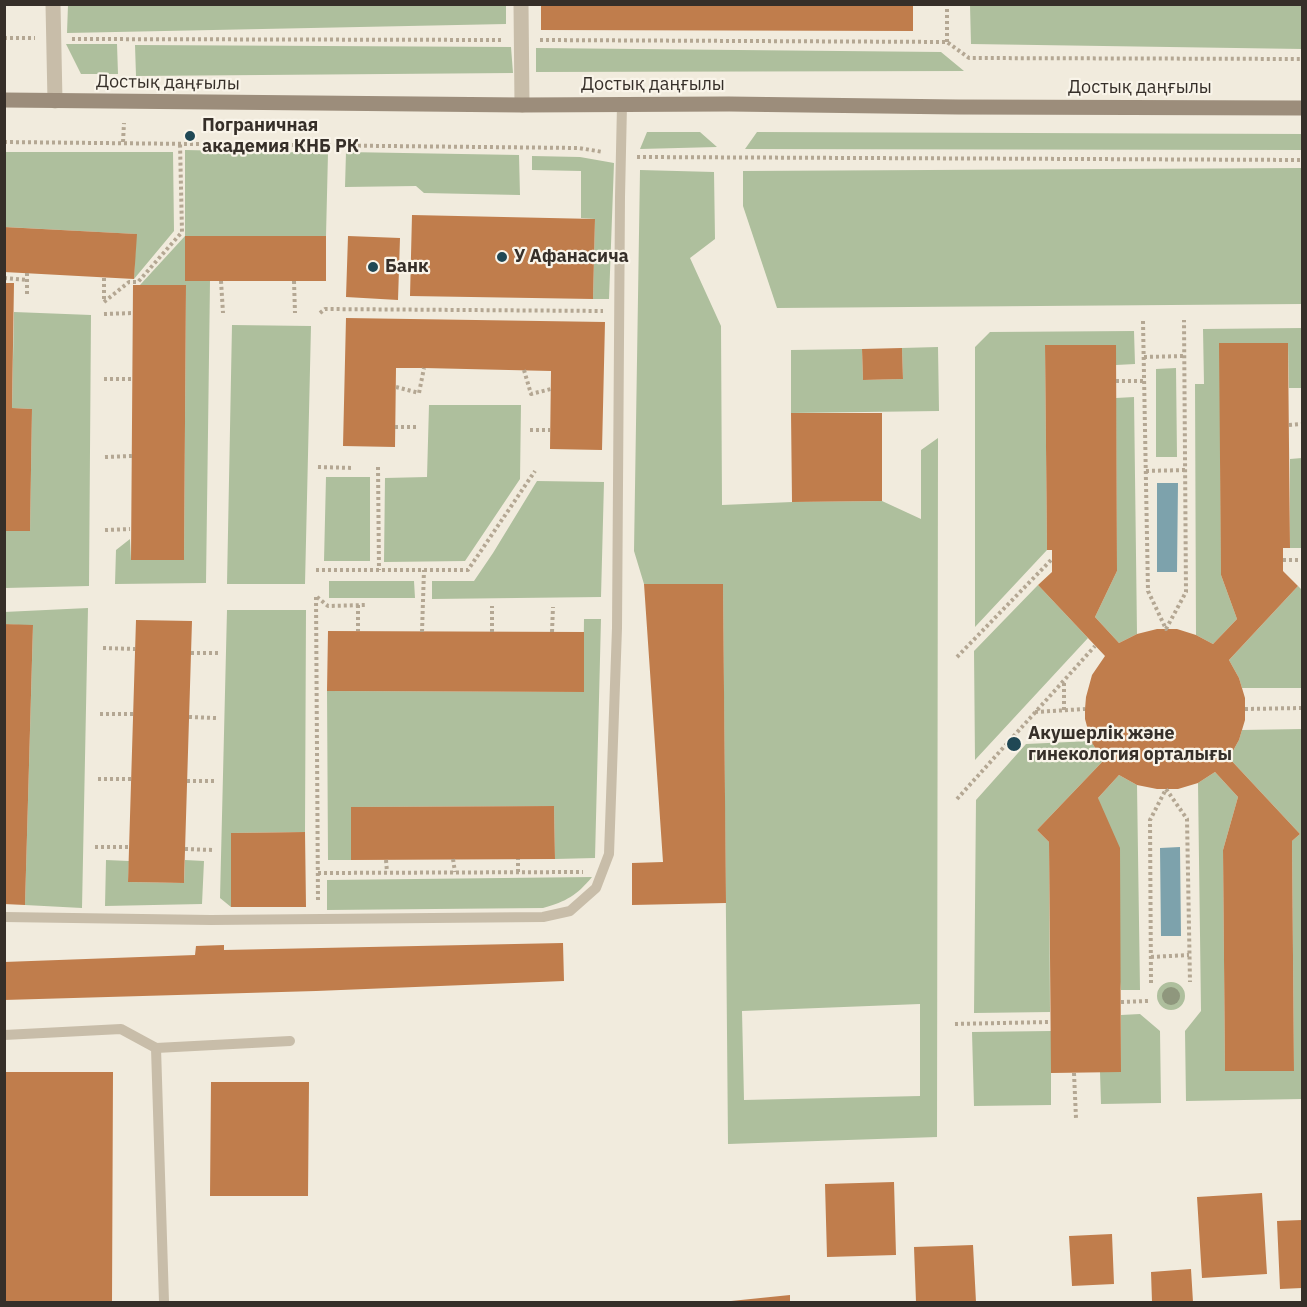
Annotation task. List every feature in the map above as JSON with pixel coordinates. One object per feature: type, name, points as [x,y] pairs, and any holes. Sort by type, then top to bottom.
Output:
[{"type":"main road","name":"Достық даңғылы","points":[[4,100],[522,105],[740,104],[1302,108]]},
{"type":"street","points":[[53,4],[55,101]]},
{"type":"street","points":[[521,4],[522,105]]},
{"type":"lane","points":[[4,917],[211,920],[543,917],[570,911],[596,888],[609,854],[617,640],[622,105]]},
{"type":"lane","points":[[4,1035],[122,1029],[156,1048],[290,1041]]},
{"type":"lane","points":[[156,1048],[164,1302]]},
{"type":"path","points":[[947,4],[947,42]]},
{"type":"path","points":[[4,38],[947,42],[969,58],[1302,58]]},
{"type":"path","points":[[123,142],[124,123]]},
{"type":"path","points":[[4,142],[579,148],[642,158],[1302,160]]},
{"type":"path","points":[[104,278],[104,302],[129,282],[138,282],[182,232],[180,143]]},
{"type":"path","points":[[27,273],[27,297]]},
{"type":"path","points":[[4,278],[27,280]]},
{"type":"path","points":[[221,281],[223,313]]},
{"type":"path","points":[[294,281],[296,313]]},
{"type":"path","points":[[320,313],[325,309],[620,311]]},
{"type":"path","points":[[104,314],[133,313]]},
{"type":"path","points":[[1143,321],[1148,591],[1166,629],[1186,592],[1184,320]]},
{"type":"path","points":[[1144,357],[1184,356]]},
{"type":"path","points":[[396,387],[419,393],[424,368]]},
{"type":"path","points":[[524,370],[531,394],[551,389]]},
{"type":"path","points":[[104,379],[132,380]]},
{"type":"path","points":[[1116,381],[1144,381]]},
{"type":"path","points":[[1289,425],[1302,424]]},
{"type":"path","points":[[395,427],[418,427]]},
{"type":"path","points":[[530,430],[550,430]]},
{"type":"path","points":[[105,457],[132,456]]},
{"type":"path","points":[[318,467],[354,468]]},
{"type":"path","points":[[378,468],[379,570]]},
{"type":"path","points":[[1146,471],[1185,470]]},
{"type":"path","points":[[316,570],[468,570],[536,471]]},
{"type":"path","points":[[105,530],[130,529]]},
{"type":"path","points":[[957,657],[1052,559]]},
{"type":"path","points":[[1283,560],[1302,560]]},
{"type":"path","points":[[422,632],[424,570]]},
{"type":"path","points":[[318,919],[316,597],[328,606],[365,605]]},
{"type":"path","points":[[358,605],[358,631]]},
{"type":"path","points":[[492,606],[492,632]]},
{"type":"path","points":[[552,632],[553,606]]},
{"type":"path","points":[[957,799],[1095,646]]},
{"type":"path","points":[[103,648],[135,649]]},
{"type":"path","points":[[191,653],[218,653]]},
{"type":"path","points":[[1064,680],[1064,710]]},
{"type":"path","points":[[1245,709],[1302,708]]},
{"type":"path","points":[[1035,712],[1085,709]]},
{"type":"path","points":[[100,714],[133,714]]},
{"type":"path","points":[[189,717],[216,718]]},
{"type":"path","points":[[98,779],[131,779]]},
{"type":"path","points":[[187,781],[215,781]]},
{"type":"path","points":[[1151,983],[1150,820],[1166,789],[1187,819],[1190,982]]},
{"type":"path","points":[[95,847],[129,847]]},
{"type":"path","points":[[185,849],[213,850]]},
{"type":"path","points":[[453,859],[455,872]]},
{"type":"path","points":[[518,859],[518,872]]},
{"type":"path","points":[[386,860],[387,872]]},
{"type":"path","points":[[318,873],[602,872]]},
{"type":"path","points":[[1151,957],[1190,955]]},
{"type":"path","points":[[1121,1002],[1148,1001]]},
{"type":"path","points":[[955,1024],[1050,1023]]},
{"type":"path","points":[[1074,1073],[1076,1118]]},
{"type":"green space","points":[[506,4],[506,24],[67,33],[68,5]]},
{"type":"green space","points":[[970,5],[1302,5],[1302,49],[971,44]]},
{"type":"green space","points":[[66,44],[117,44],[118,74],[81,74]]},
{"type":"green space","points":[[135,45],[511,47],[513,73],[136,76]]},
{"type":"green space","points":[[536,48],[941,52],[964,71],[536,72]]},
{"type":"green space","points":[[647,132],[700,132],[717,147],[640,149]]},
{"type":"green space","points":[[757,132],[1302,134],[1302,150],[745,149]]},
{"type":"green space","points":[[185,150],[328,153],[326,236],[185,236]]},
{"type":"green space","points":[[4,152],[173,152],[174,231],[134,279],[136,234],[5,227]]},
{"type":"green space","points":[[346,152],[519,155],[520,195],[424,193],[416,186],[345,187]]},
{"type":"green space","points":[[532,156],[580,157],[614,163],[609,299],[593,299],[595,219],[581,218],[581,171],[532,170]]},
{"type":"green space","points":[[1302,168],[1302,304],[777,308],[743,206],[743,171]]},
{"type":"green space","points":[[640,170],[714,172],[715,239],[690,258],[721,326],[722,505],[882,501],[921,519],[921,450],[938,438],[937,1137],[728,1144],[723,585],[644,584],[634,551]],"holes":[[[920,1004],[920,1096],[744,1100],[742,1011]]]},
{"type":"green space","points":[[185,236],[185,281],[210,281],[206,583],[115,584],[116,550],[130,539],[131,560],[184,560],[186,285],[140,285]]},
{"type":"green space","points":[[14,312],[91,315],[89,586],[5,588],[4,531],[30,531],[32,409],[12,408]]},
{"type":"green space","points":[[232,325],[311,326],[305,584],[227,584]]},
{"type":"green space","points":[[1302,328],[1302,388],[1289,388],[1288,343],[1220,343],[1221,575],[1237,619],[1213,644],[1196,635],[1195,384],[1204,384],[1203,329]]},
{"type":"green space","points":[[1134,331],[1135,364],[1116,365],[1115,345],[1045,345],[1047,550],[975,627],[975,347],[990,332]]},
{"type":"green space","points":[[938,347],[939,411],[791,413],[791,350],[862,349],[863,380],[903,379],[902,348]]},
{"type":"green space","points":[[1176,368],[1177,457],[1156,457],[1156,369]]},
{"type":"green space","points":[[1134,397],[1137,634],[1119,643],[1095,617],[1117,571],[1116,398]]},
{"type":"green space","points":[[429,405],[521,405],[520,479],[465,561],[384,562],[385,478],[427,477]]},
{"type":"green space","points":[[1302,458],[1302,548],[1290,548],[1290,459]]},
{"type":"green space","points":[[326,477],[370,477],[370,561],[324,561]]},
{"type":"green space","points":[[537,481],[604,482],[601,597],[432,599],[432,581],[474,581]]},
{"type":"green space","points":[[329,581],[414,581],[415,598],[329,598]]},
{"type":"green space","points":[[1038,585],[1088,638],[975,760],[974,651]]},
{"type":"green space","points":[[1298,586],[1302,590],[1302,688],[1242,688],[1229,660]]},
{"type":"green space","points":[[88,608],[82,908],[25,905],[33,626],[5,624],[4,612]]},
{"type":"green space","points":[[227,610],[306,610],[305,832],[231,833],[231,907],[220,898]]},
{"type":"green space","points":[[584,619],[601,619],[595,858],[555,859],[554,806],[352,807],[351,860],[328,860],[327,691],[583,692]]},
{"type":"green space","points":[[1302,729],[1302,1099],[1186,1101],[1185,1031],[1201,1011],[1198,783],[1215,772],[1238,797],[1223,850],[1225,1071],[1294,1070],[1292,841],[1300,834],[1229,758],[1242,730]]},
{"type":"green space","points":[[1091,741],[1103,761],[1037,830],[1049,842],[1050,1012],[974,1013],[976,800],[1026,744]]},
{"type":"green space","points":[[1119,775],[1137,785],[1140,990],[1121,990],[1098,798]]},
{"type":"green space","points":[[106,860],[129,861],[128,882],[184,883],[185,860],[204,861],[202,904],[105,906]]},
{"type":"green space","points":[[592,877],[570,897],[543,908],[327,910],[327,880]]},
{"type":"green space","points":[[1171,982],[1181,986],[1185,996],[1181,1006],[1171,1010],[1161,1006],[1157,996],[1161,986]]},
{"type":"green space","points":[[1140,1014],[1160,1031],[1161,1103],[1101,1104],[1100,1072],[1121,1072],[1121,1015]]},
{"type":"green space","points":[[1051,1031],[1051,1105],[974,1106],[972,1032]]},
{"type":"water","points":[[1157,483],[1178,483],[1177,572],[1157,572]]},
{"type":"water","points":[[1180,847],[1181,936],[1161,936],[1160,848]]},
{"type":"building","points":[[541,4],[913,4],[913,31],[541,30]]},
{"type":"building","name":"У Афанасича","points":[[412,215],[595,219],[593,299],[410,296]]},
{"type":"building","points":[[4,227],[137,234],[134,279],[4,272]]},
{"type":"building","points":[[185,236],[326,236],[326,281],[185,281]]},
{"type":"building","name":"Банк","points":[[348,236],[400,238],[398,300],[346,297]]},
{"type":"building","points":[[4,283],[14,283],[12,408],[32,409],[30,531],[4,531]]},
{"type":"building","points":[[133,285],[186,285],[184,560],[131,560]]},
{"type":"building","points":[[346,318],[605,322],[602,450],[550,449],[551,371],[424,368],[396,368],[395,447],[343,446]]},
{"type":"building","points":[[1219,343],[1288,343],[1290,548],[1283,548],[1283,571],[1298,586],[1229,660],[1239,678],[1245,698],[1245,720],[1239,740],[1229,758],[1300,834],[1292,841],[1294,1071],[1225,1071],[1223,850],[1238,797],[1215,772],[1198,783],[1178,789],[1157,789],[1137,785],[1119,775],[1098,798],[1120,848],[1121,1072],[1051,1073],[1049,842],[1037,830],[1103,761],[1091,741],[1085,719],[1085,709],[1092,675],[1105,656],[1038,585],[1052,572],[1052,550],[1047,550],[1045,345],[1116,345],[1117,571],[1095,617],[1119,643],[1137,634],[1157,629],[1177,629],[1213,644],[1237,619],[1221,575]]},
{"type":"building","points":[[902,348],[903,379],[863,380],[862,349]]},
{"type":"building","points":[[791,413],[882,413],[882,501],[792,502]]},
{"type":"building","points":[[644,584],[723,584],[726,903],[632,905],[632,863],[663,862]]},
{"type":"building","points":[[136,620],[192,621],[184,883],[128,882]]},
{"type":"building","points":[[4,624],[33,625],[25,905],[4,904]]},
{"type":"building","points":[[328,631],[584,632],[584,692],[327,691]]},
{"type":"building","points":[[554,806],[555,859],[351,860],[351,807]]},
{"type":"building","points":[[305,832],[306,907],[231,907],[231,833]]},
{"type":"building","points":[[563,943],[564,981],[4,1000],[4,962],[195,955],[196,946],[224,945],[224,950]]},
{"type":"building","points":[[4,1072],[113,1072],[112,1302],[4,1302]]},
{"type":"building","points":[[211,1082],[309,1082],[308,1196],[210,1196]]},
{"type":"building","points":[[894,1182],[896,1255],[827,1257],[825,1184]]},
{"type":"building","points":[[1262,1193],[1267,1274],[1202,1278],[1197,1197]]},
{"type":"building","points":[[1302,1220],[1302,1288],[1280,1289],[1277,1221]]},
{"type":"building","points":[[1112,1234],[1114,1284],[1072,1286],[1069,1236]]},
{"type":"building","points":[[973,1245],[976,1302],[916,1302],[914,1247]]},
{"type":"building","points":[[1191,1269],[1193,1302],[1152,1302],[1151,1272]]},
{"type":"building","points":[[790,1295],[790,1302],[731,1302],[731,1301]]},
{"type":"place","name":"Пограничная академия КНБ РК","points":[[190,136]]},
{"type":"place","name":"У Афанасича","points":[[502,257]]},
{"type":"place","name":"Банк","points":[[373,267]]},
{"type":"place","name":"Акушерлік және гинекология орталығы","points":[[1014,744]]}]
